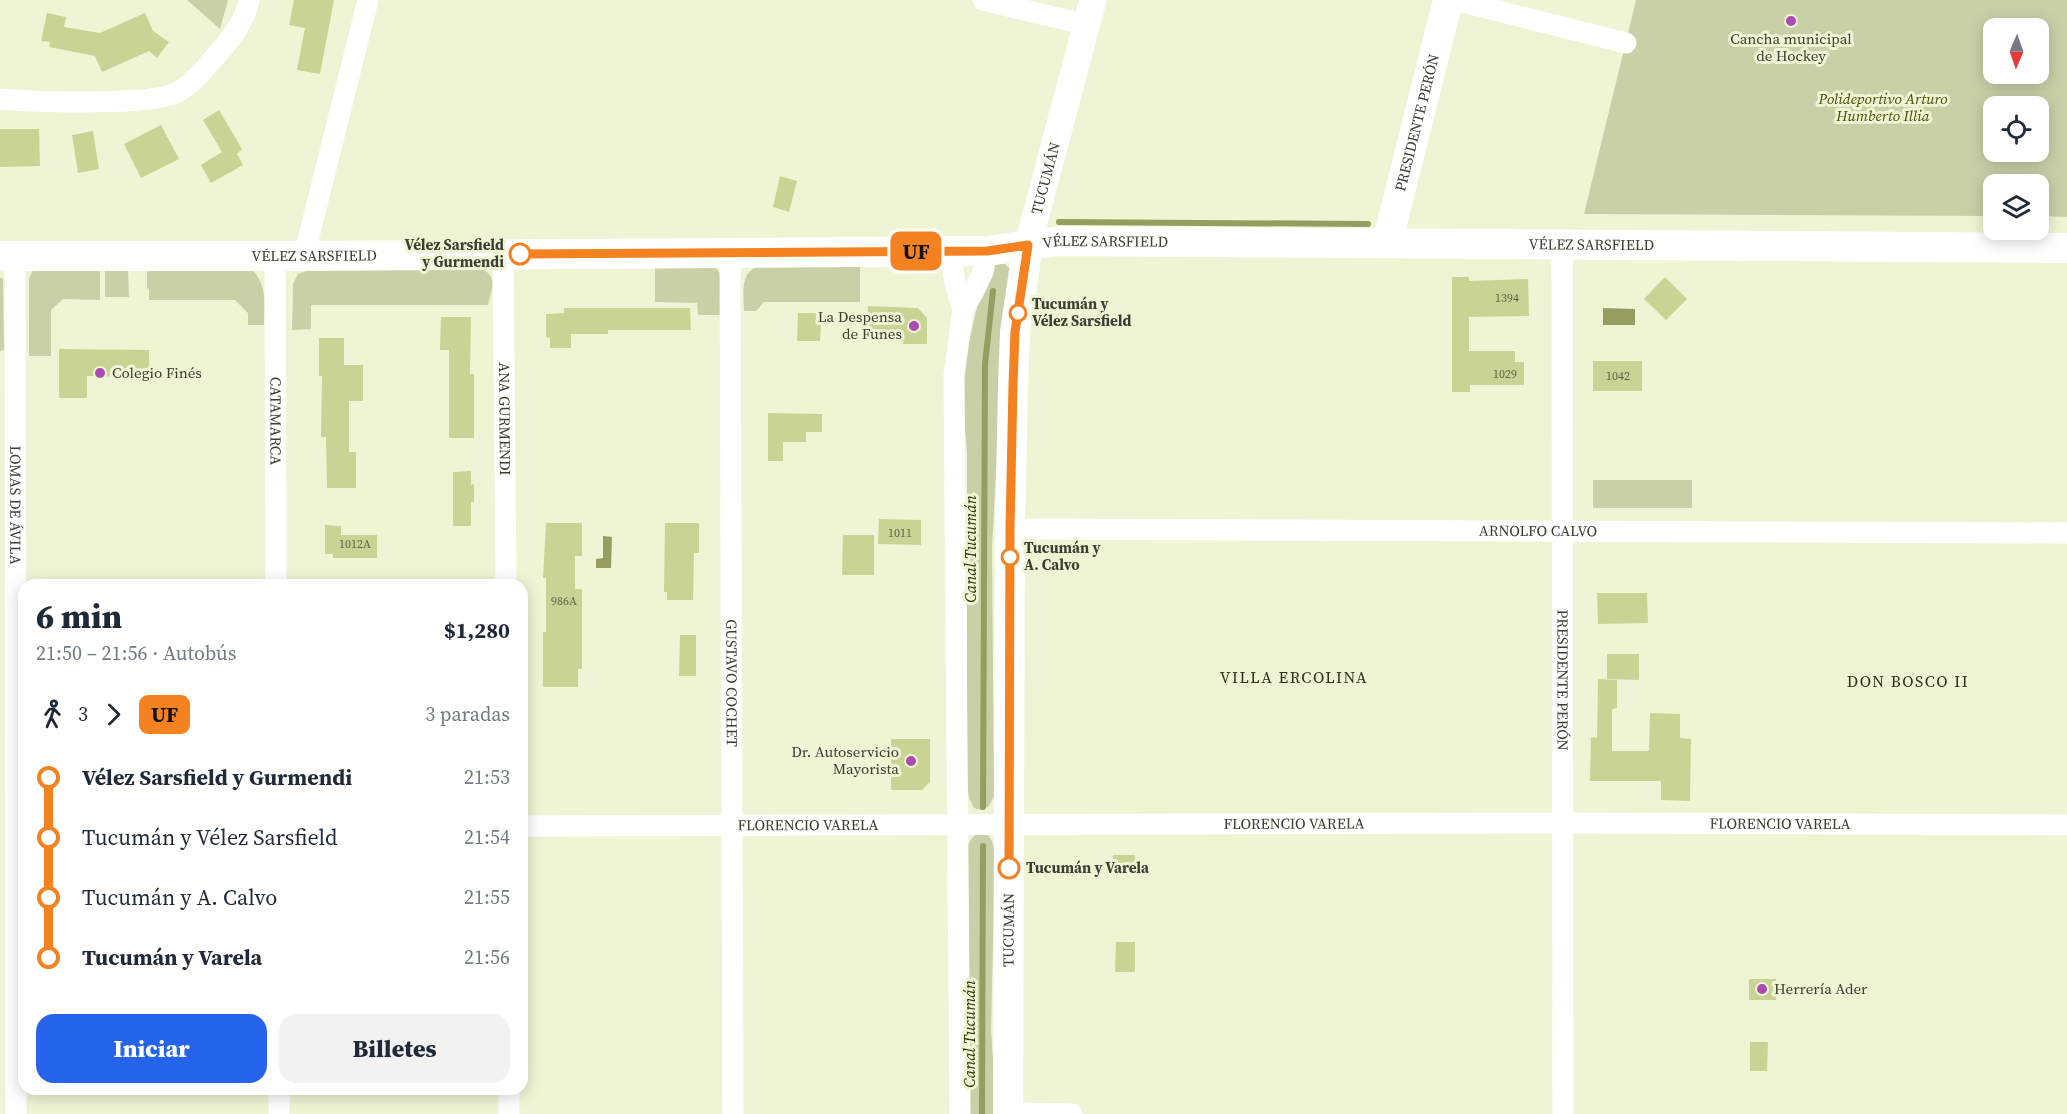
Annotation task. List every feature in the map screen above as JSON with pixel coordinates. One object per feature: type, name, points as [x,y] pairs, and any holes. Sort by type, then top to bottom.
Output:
[{"type":"main road","name":"PRESIDENTE PERÓN","points":[[1387,243],[1448,0]]},
{"type":"main road","name":"VÉLEZ SARSFIELD","points":[[7,256],[987,251],[1059,242],[2067,248]]},
{"type":"main road","name":"TUCUMÁN","points":[[1008,1114],[1010,529],[1015,332],[1028,245]]},
{"type":"street","points":[[1,99],[146,100],[176,93],[197,77],[229,41],[246,16],[249,0]]},
{"type":"street","name":"CATAMARCA","points":[[276,579],[289,256],[368,0]]},
{"type":"street","points":[[983,0],[1090,13]]},
{"type":"street","points":[[1455,0],[1626,43]]},
{"type":"street","name":"TUCUMÁN","points":[[1028,245],[1090,13]]},
{"type":"street","name":"PRESIDENTE PERÓN","points":[[1562,244],[1563,1114]]},
{"type":"street","points":[[952,251],[952,272],[963,309]]},
{"type":"street","points":[[960,1114],[954,376],[963,309],[982,272],[987,251]]},
{"type":"street","name":"GUSTAVO COCHET","points":[[730,253],[733,1114]]},
{"type":"street","name":"ANA GURMENDI","points":[[503,254],[506,579]]},
{"type":"street","name":"LOMAS DE ÁVILA","points":[[7,256],[16,1114]]},
{"type":"street","name":"ARNOLFO CALVO","points":[[1010,529],[2067,533]]},
{"type":"street","name":"FLORENCIO VARELA","points":[[528,826],[1563,823],[2067,825]]},
{"type":"street","points":[[279,1095],[279,1114]]},
{"type":"street","points":[[509,1095],[509,1114]]},
{"type":"street","points":[[1008,1114],[1072,1114]]},
{"type":"green space","points":[[187,0],[228,0],[220,29]]},
{"type":"green space","name":"Polideportivo Arturo Humberto Illia","points":[[1636,0],[2067,0],[2067,217],[2049,216],[2049,174],[1983,174],[1983,216],[1584,214]]},
{"type":"green space","points":[[995,263],[1005,264],[1010,269],[1001,457],[996,472],[992,548],[994,796],[989,806],[981,810],[974,808],[969,798],[967,785],[967,453],[963,406],[963,367],[983,282]]},
{"type":"green space","points":[[772,264],[860,264],[860,302],[764,302],[756,311],[744,311],[746,277],[755,268]]},
{"type":"green space","points":[[706,265],[716,268],[721,275],[720,315],[698,315],[697,303],[655,302],[655,267]]},
{"type":"green space","points":[[38,267],[100,268],[100,300],[63,299],[51,310],[51,356],[29,356],[29,279]]},
{"type":"green space","points":[[479,267],[492,278],[488,305],[311,305],[311,329],[292,330],[293,284],[298,274],[312,269]]},
{"type":"green space","points":[[105,268],[128,268],[129,297],[105,297]]},
{"type":"green space","points":[[147,269],[251,269],[263,288],[264,325],[248,325],[248,313],[235,300],[149,300]]},
{"type":"green space","points":[[0,277],[3,279],[4,350],[0,351]]},
{"type":"green space","points":[[1593,480],[1692,480],[1692,508],[1593,508]]},
{"type":"green space","points":[[978,832],[988,835],[991,839],[995,858],[991,1030],[997,1114],[969,1114],[968,845]]},
{"type":"shaded area","points":[[1603,308],[1635,309],[1635,325],[1603,325]]},
{"type":"shaded area","points":[[603,536],[612,537],[611,568],[596,568],[596,559],[603,558]]},
{"type":"building","points":[[294,0],[334,0],[320,74],[297,70],[305,28],[289,25]]},
{"type":"building","points":[[47,13],[66,17],[64,27],[100,33],[145,13],[153,31],[169,42],[157,58],[149,51],[102,72],[95,56],[49,47],[50,42],[41,41]]},
{"type":"building","points":[[219,110],[242,149],[237,154],[243,165],[211,183],[201,165],[222,152],[203,120]]},
{"type":"building","points":[[161,125],[179,159],[141,178],[124,144]]},
{"type":"building","points":[[0,129],[39,129],[40,166],[0,167]]},
{"type":"building","points":[[93,131],[99,169],[78,173],[72,135]]},
{"type":"building","points":[[780,176],[797,181],[789,212],[773,207]]},
{"type":"building","points":[[1452,277],[1469,277],[1469,281],[1528,279],[1529,316],[1469,317],[1469,351],[1515,351],[1515,362],[1524,362],[1524,385],[1470,385],[1470,392],[1452,392]]},
{"type":"building","points":[[1665,277],[1687,299],[1666,320],[1644,299]]},
{"type":"building","points":[[868,306],[918,308],[927,318],[927,344],[903,344],[903,335],[867,334]]},
{"type":"building","points":[[564,308],[690,308],[691,330],[608,330],[608,334],[571,334],[571,348],[550,348],[550,338],[546,337],[546,314],[564,313]]},
{"type":"building","points":[[798,313],[816,313],[816,324],[821,324],[820,341],[797,341]]},
{"type":"building","points":[[441,317],[471,317],[470,374],[474,374],[474,438],[449,438],[449,350],[440,350]]},
{"type":"building","points":[[319,338],[344,338],[344,365],[363,365],[363,401],[349,401],[349,452],[356,452],[356,488],[327,488],[326,437],[321,437],[322,376],[319,376]]},
{"type":"building","name":"Colegio Finés","points":[[59,349],[149,350],[149,377],[87,376],[87,398],[59,398]]},
{"type":"building","points":[[1593,361],[1642,361],[1642,391],[1593,391]]},
{"type":"building","points":[[768,413],[822,414],[822,432],[806,432],[806,442],[783,442],[783,461],[768,461]]},
{"type":"building","points":[[471,471],[474,502],[471,502],[471,526],[453,526],[453,472]]},
{"type":"building","points":[[879,519],[921,520],[921,545],[878,544]]},
{"type":"building","points":[[546,523],[582,523],[582,556],[575,556],[575,589],[582,589],[582,669],[578,669],[578,687],[543,687],[546,578],[543,578]]},
{"type":"building","points":[[665,523],[699,523],[699,553],[694,553],[693,600],[667,600],[667,592],[664,592]]},
{"type":"building","points":[[325,525],[341,526],[341,535],[377,535],[377,558],[333,558],[333,554],[325,554]]},
{"type":"building","points":[[843,535],[874,535],[874,575],[842,575]]},
{"type":"building","points":[[1597,593],[1647,593],[1648,623],[1598,624]]},
{"type":"building","points":[[680,635],[696,635],[696,676],[679,676]]},
{"type":"building","points":[[1607,654],[1639,654],[1639,680],[1607,679]]},
{"type":"building","points":[[1598,679],[1617,680],[1617,708],[1612,709],[1612,751],[1649,751],[1650,713],[1680,714],[1680,738],[1691,739],[1690,801],[1661,800],[1661,781],[1590,781],[1591,737],[1597,738]]},
{"type":"building","name":"Dr. Autoservicio Mayorista","points":[[891,739],[930,739],[930,782],[922,790],[891,790]]},
{"type":"building","points":[[1113,855],[1135,855],[1135,875],[1113,874]]},
{"type":"building","points":[[1116,942],[1135,942],[1135,972],[1115,972]]},
{"type":"building","name":"Herrería Ader","points":[[1749,979],[1776,979],[1776,1000],[1749,1000]]},
{"type":"building","points":[[1750,1042],[1768,1042],[1767,1071],[1750,1071]]},
{"type":"waterway","points":[[1059,222],[1368,224]]},
{"type":"waterway","name":"Canal Tucumán","points":[[983,807],[985,364],[993,291]]},
{"type":"waterway","name":"Canal Tucumán","points":[[982,1114],[983,846]]},
{"type":"bus line","name":"UF","points":[[520,254],[987,251],[1028,245],[1015,332],[1013,385],[1010,529],[1009,868]]},
{"type":"place","name":"Cancha municipal de Hockey","points":[[1791,21]]},
{"type":"place","name":"Vélez Sarsfield y Gurmendi","points":[[520,254]]},
{"type":"place","name":"Tucumán y Vélez Sarsfield","points":[[1018,313]]},
{"type":"place","name":"La Despensa de Funes","points":[[914,326]]},
{"type":"place","name":"Colegio Finés","points":[[100,373]]},
{"type":"place","name":"Tucumán y A. Calvo","points":[[1010,557]]},
{"type":"place","name":"Dr. Autoservicio Mayorista","points":[[911,761]]},
{"type":"place","name":"Tucumán y Varela","points":[[1009,868]]},
{"type":"place","name":"Herrería Ader","points":[[1762,989]]},
{"type":"district","name":"VILLA ERCOLINA","points":[[1294,677]]},
{"type":"district","name":"DON BOSCO II","points":[[1908,681]]}]
